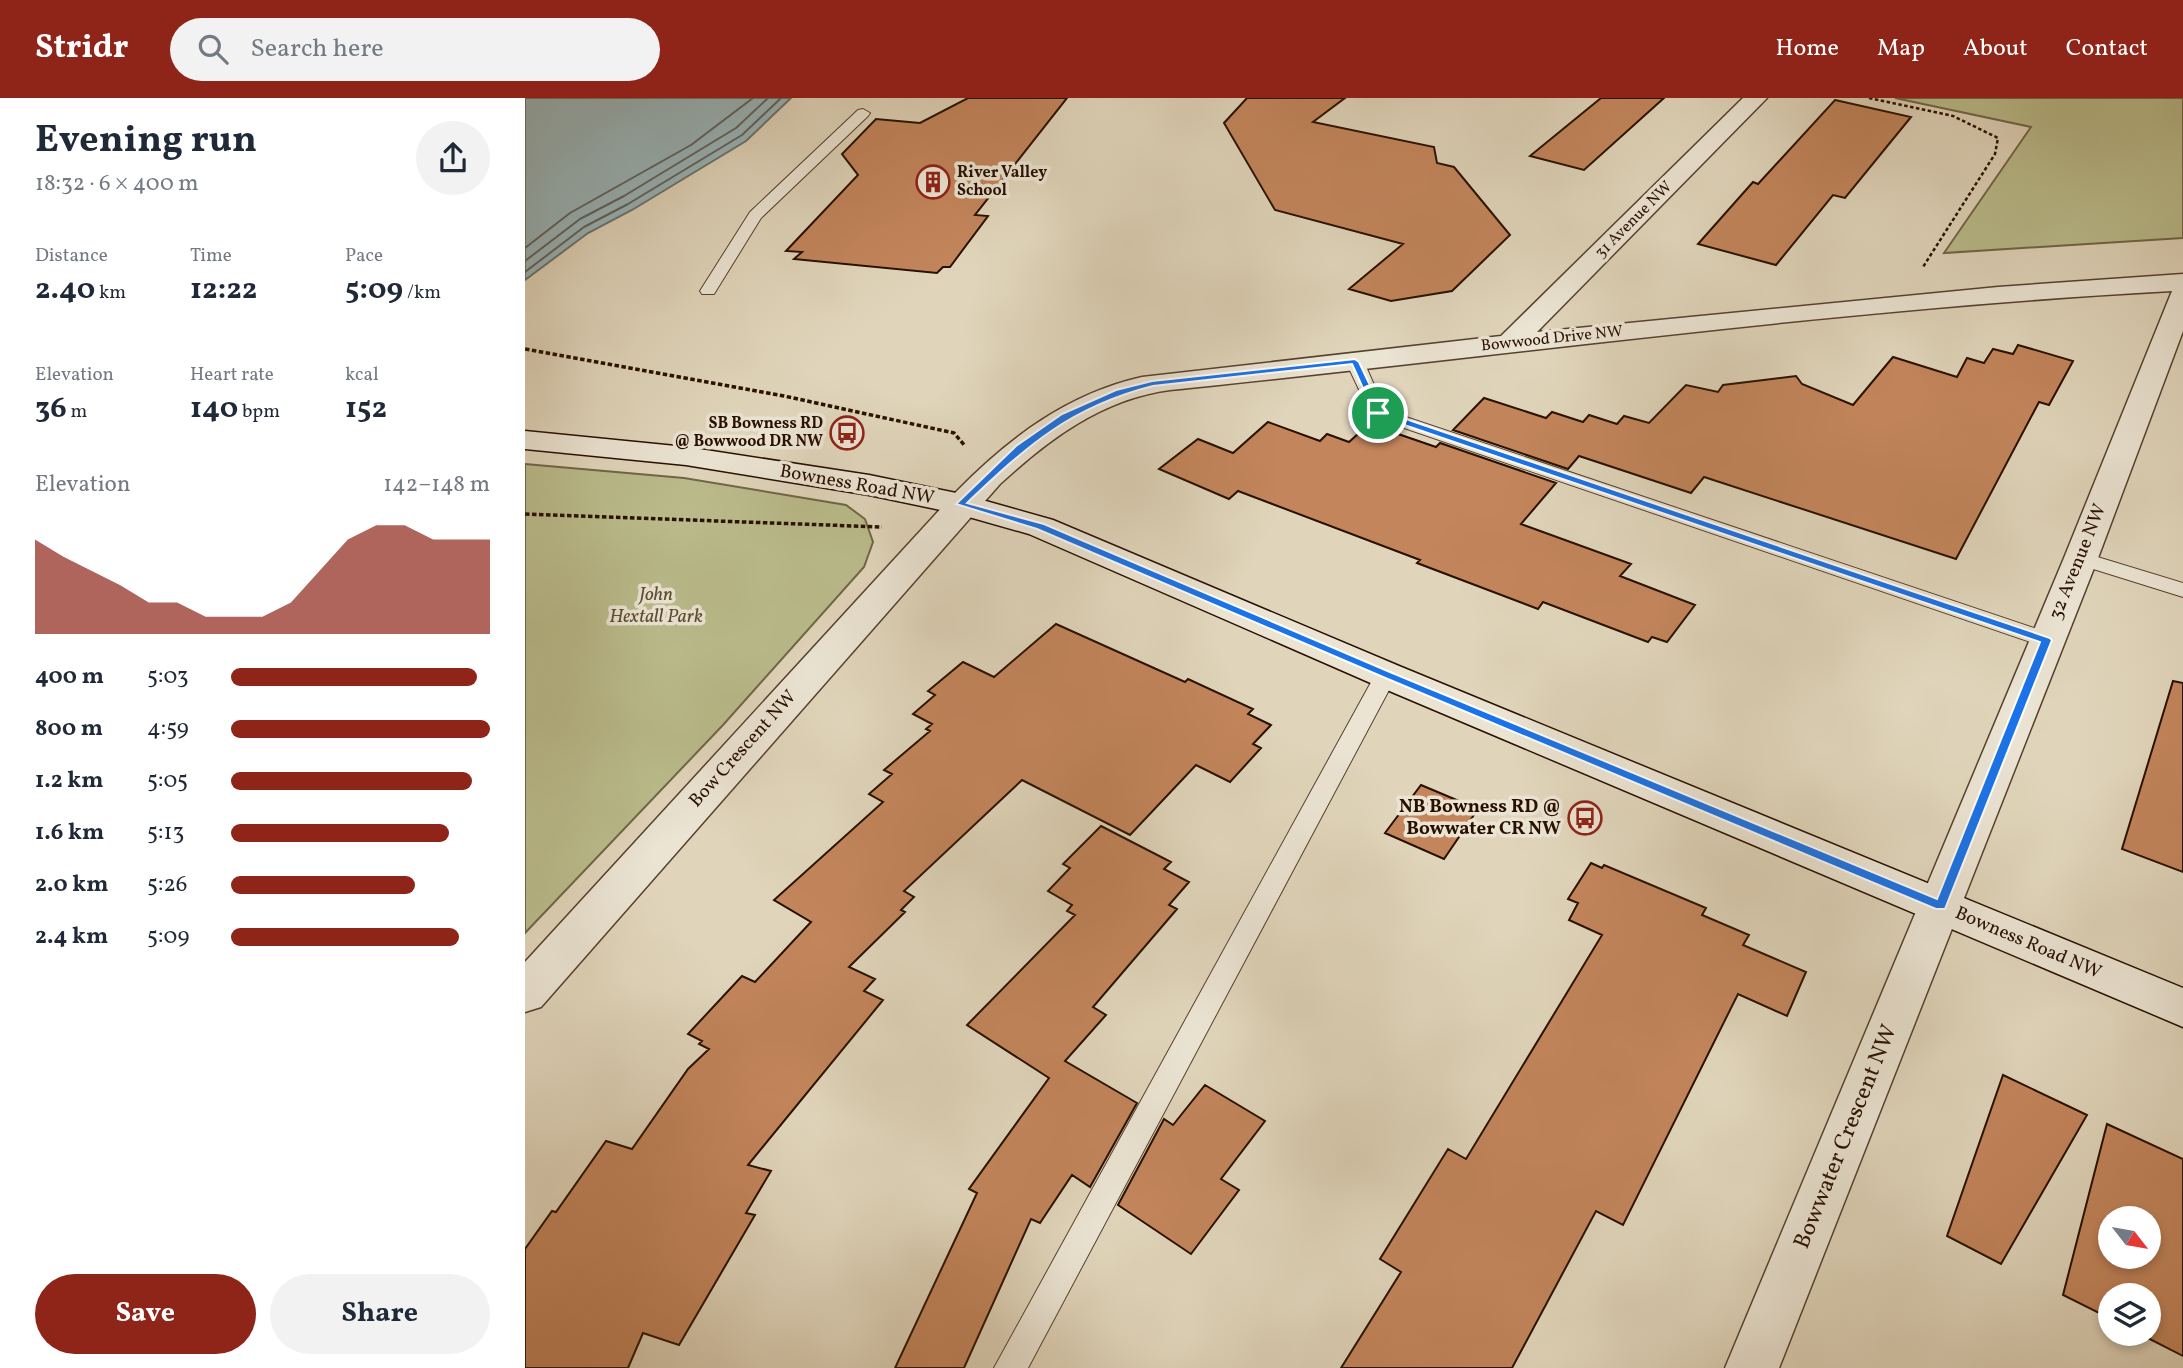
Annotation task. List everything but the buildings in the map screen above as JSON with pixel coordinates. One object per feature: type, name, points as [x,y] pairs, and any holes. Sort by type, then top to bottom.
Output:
[{"type":"street","name":"31 Avenue NW","points":[[1511,342],[1756,98]]},
{"type":"street","name":"Bowwood Drive NW","points":[[961,504],[1020,448],[1065,416],[1119,392],[1152,383],[1355,362],[1511,342],[2084,287],[2183,282]]},
{"type":"street","name":"32 Avenue NW","points":[[1940,906],[2081,558],[2183,295]]},
{"type":"street","name":"Bowness Road NW","points":[[525,440],[686,456],[869,485],[961,504],[1041,527],[2183,1008]]},
{"type":"street","name":"Bow Crescent NW","points":[[525,993],[928,546],[961,504]]},
{"type":"street","name":"Bowwater Crescent NW","points":[[1752,1368],[1940,906]]},
{"type":"lane","points":[[708,291],[755,215],[863,113]]},
{"type":"lane","points":[[1355,362],[1378,413],[2046,640]]},
{"type":"lane","points":[[2081,558],[2183,590]]},
{"type":"lane","points":[[1010,1368],[1387,675]]},
{"type":"path","points":[[1869,98],[1957,117],[1979,125],[1998,138],[1995,155],[1921,271],[1941,301]]},
{"type":"path","points":[[525,349],[783,396],[954,433],[969,451]]},
{"type":"path","points":[[525,514],[878,528]]},
{"type":"green space","points":[[1895,98],[2183,98],[2183,238],[1944,253],[2031,127]]},
{"type":"green space","name":"John Hextall Park","points":[[525,464],[684,478],[846,505],[865,519],[873,542],[864,567],[723,725],[525,933]]},
{"type":"water","points":[[525,98],[791,98],[746,141],[632,210],[588,233],[525,280]]},
{"type":"place","name":"River Valley School","points":[[933,182]]},
{"type":"place","name":"SB Bowness RD @ Bowwood DR NW","points":[[847,433]]},
{"type":"place","name":"NB Bowness RD @ Bowwater CR NW","points":[[1585,818]]},
{"type":"route","points":[[1355,362],[1378,413],[2046,640],[1940,906],[1041,527],[961,504],[1020,448],[1065,416],[1119,392],[1152,383],[1355,362]]}]
